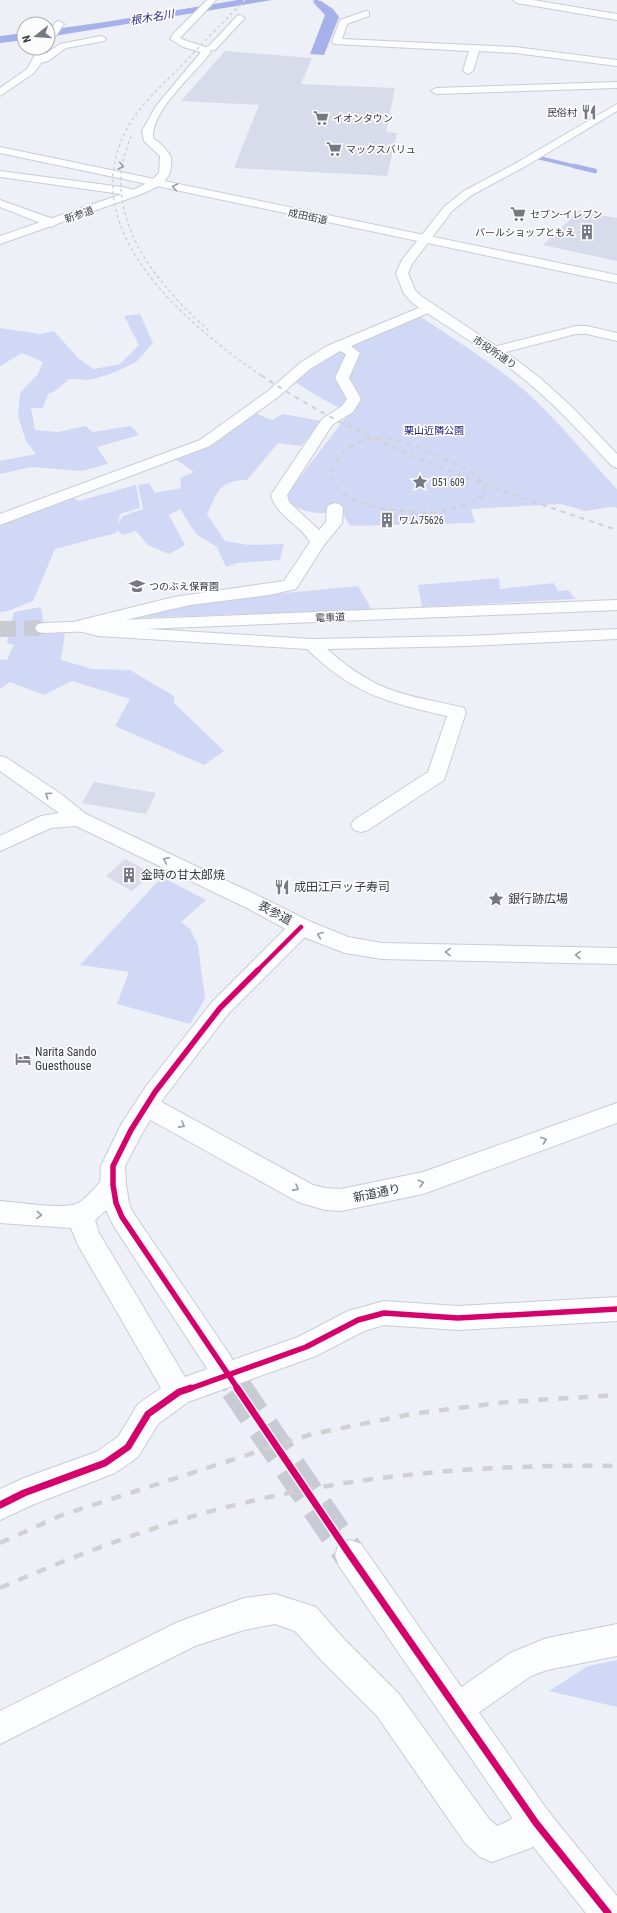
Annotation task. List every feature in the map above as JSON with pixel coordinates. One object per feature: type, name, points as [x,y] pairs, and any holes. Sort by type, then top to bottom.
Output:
[{"type":"main road","points":[[212,0],[177,35],[176,39],[186,45],[204,50],[212,48],[240,18]]},
{"type":"main road","points":[[517,0],[617,17]]},
{"type":"main road","points":[[366,14],[343,22],[337,42],[475,48],[542,53],[617,63]]},
{"type":"main road","points":[[56,29],[59,24]]},
{"type":"main road","points":[[38,60],[45,59],[63,46],[101,39]]},
{"type":"main road","points":[[468,71],[475,48]]},
{"type":"main road","points":[[164,174],[166,157],[163,152],[148,139],[146,131],[158,110],[205,54],[204,50]]},
{"type":"main road","points":[[0,93],[27,74],[40,56]]},
{"type":"main road","points":[[436,91],[617,85]]},
{"type":"main road","points":[[428,237],[448,209],[461,197],[522,164],[617,107]]},
{"type":"main road","name":"成田街道","points":[[0,143],[164,174],[428,237],[617,279]]},
{"type":"main road","name":"成田街道","points":[[0,150],[428,237],[617,271]]},
{"type":"main road","points":[[0,174],[135,193]]},
{"type":"main road","name":"新参道","points":[[0,240],[135,193],[155,182],[164,174]]},
{"type":"main road","points":[[0,203],[52,223]]},
{"type":"main road","name":"市役所通り","points":[[428,237],[406,263],[402,273],[409,292],[428,308],[518,367],[574,416],[617,463]]},
{"type":"main road","points":[[0,520],[205,443],[273,394],[305,366],[340,345],[428,308]]},
{"type":"main road","points":[[494,351],[576,330],[587,330],[617,337]]},
{"type":"main road","points":[[318,542],[312,531],[281,504],[279,495],[327,422],[348,409],[354,399],[342,378],[353,354],[340,345]]},
{"type":"main road","points":[[81,626],[126,612],[206,597],[278,588],[290,585],[318,542],[334,523],[335,508]]},
{"type":"main road","name":"電車道","points":[[44,628],[617,604]]},
{"type":"main road","points":[[81,626],[98,632],[312,644],[468,641],[617,634]]},
{"type":"main road","points":[[312,644],[333,664],[361,683],[390,696],[456,712],[437,775],[361,826]]},
{"type":"main road","points":[[0,762],[54,799],[79,819]]},
{"type":"main road","name":"表参道","points":[[0,844],[48,821],[79,819],[255,903],[301,927],[345,945],[382,951],[616,959]]},
{"type":"main road","points":[[220,1364],[122,1217],[116,1203],[113,1185],[113,1166],[121,1148],[155,1092],[220,1008],[301,927]]},
{"type":"main road","name":"新道通り","points":[[147,1106],[307,1194],[325,1199],[341,1200],[423,1183],[617,1113]]},
{"type":"main road","points":[[0,1212],[44,1216],[80,1216],[96,1205],[113,1185]]},
{"type":"main road","points":[[80,1216],[87,1237],[179,1392]]},
{"type":"main road","points":[[0,1505],[24,1493],[105,1463],[128,1447],[148,1414],[179,1392],[306,1347],[358,1320],[384,1314],[458,1318],[617,1310]]},
{"type":"main road","points":[[350,1555],[536,1823],[608,1913]]},
{"type":"main road","points":[[0,1728],[189,1632],[244,1614],[276,1609],[305,1618],[333,1650],[388,1705],[477,1831],[492,1846],[519,1836],[536,1823]]},
{"type":"main road","points":[[457,1708],[520,1664],[547,1654],[617,1640]]},
{"type":"green space","points":[[140,314],[153,343],[136,362],[113,373],[90,380],[69,379],[55,391],[48,394],[43,408],[31,408],[35,430],[58,432],[85,426],[93,432],[131,426],[139,435],[97,447],[108,464],[82,471],[31,467],[0,474],[0,461],[36,454],[26,441],[18,416],[20,393],[38,374],[43,362],[22,353],[0,366],[0,328],[40,334],[54,331],[79,359],[94,369],[120,364],[139,345],[124,316]]},
{"type":"green space","name":"栗山近隣公園","points":[[416,317],[421,317],[486,360],[536,401],[560,425],[617,489],[617,508],[611,507],[585,511],[561,504],[471,509],[475,523],[350,526],[342,512],[311,512],[298,508],[284,498],[349,413],[317,396],[292,380],[334,350]]},
{"type":"green space","points":[[252,412],[272,420],[283,414],[322,421],[301,446],[278,443],[247,480],[231,482],[225,485],[217,494],[207,514],[225,541],[249,545],[284,544],[280,560],[237,563],[226,567],[217,547],[196,534],[180,509],[169,515],[185,545],[169,554],[148,545],[136,531],[123,535],[117,530],[116,533],[55,549],[33,601],[8,611],[0,612],[0,523],[72,497],[78,501],[136,485],[140,508],[120,514],[118,524],[123,516],[143,509],[138,485],[149,483],[155,493],[181,488],[180,478],[194,472],[175,459],[208,444]]},
{"type":"green space","points":[[499,578],[500,589],[554,583],[558,591],[568,590],[576,599],[422,607],[418,585]]},
{"type":"green space","points":[[358,586],[372,610],[129,618],[211,600]]},
{"type":"green space","points":[[41,607],[45,633],[65,633],[61,660],[92,669],[130,670],[174,696],[174,703],[224,751],[204,765],[115,726],[130,699],[72,681],[44,695],[10,682],[0,689],[0,659],[7,660],[14,645],[7,643],[14,612]]},
{"type":"green space","points":[[162,877],[206,900],[181,922],[190,929],[198,945],[205,999],[190,1024],[117,1004],[129,972],[80,965]]},
{"type":"green space","points":[[617,1660],[617,1707],[549,1691],[588,1666]]},
{"type":"water","name":"根木名川","points":[[238,0],[272,0],[56,36],[56,29]]},
{"type":"water","points":[[321,1],[333,9],[339,17],[324,55],[310,54],[325,15],[313,2]]},
{"type":"water","points":[[16,34],[16,41],[0,43],[0,36]]},
{"type":"building","name":"イオンタウン","points":[[225,51],[312,58],[301,84],[395,88],[386,132],[397,133],[387,176],[234,168],[259,105],[181,101]]},
{"type":"building","name":"パールショップともえ","points":[[579,211],[617,218],[617,261],[543,245]]},
{"type":"building","points":[[94,782],[156,793],[146,814],[82,803]]},
{"type":"building","name":"金時の甘太郎焼","points":[[125,859],[152,873],[132,891],[106,876]]},
{"type":"waterway","points":[[315,0],[325,8]]},
{"type":"waterway","points":[[540,158],[578,167]]},
{"type":"waterway","points":[[574,166],[595,171]]},
{"type":"tunnel","points":[[0,629],[44,628]]},
{"type":"tunnel","points":[[220,1364],[237,1389]]},
{"type":"tunnel","points":[[236,1388],[350,1555]]},
{"type":"railway","points":[[245,0],[149,98],[131,122],[115,161],[114,198],[124,234],[144,268],[170,300],[200,329],[262,376]]},
{"type":"railway","points":[[131,136],[122,165],[121,190],[125,214],[133,237],[144,258],[158,278],[174,297],[209,331]]},
{"type":"railway","points":[[261,375],[302,401],[374,438]]},
{"type":"railway","points":[[374,438],[483,484]]},
{"type":"railway","points":[[374,438],[358,443],[340,456],[334,465],[332,474],[334,483],[342,492],[374,507],[398,511],[433,512]]},
{"type":"railway","points":[[374,438],[388,439],[417,447],[465,468],[475,474],[483,484]]},
{"type":"railway","points":[[382,517],[448,510],[473,501],[484,495],[483,484]]},
{"type":"railway","points":[[483,484],[617,530]]},
{"type":"railway","points":[[0,1543],[62,1515],[312,1434],[412,1414],[507,1402],[617,1395]]},
{"type":"railway","points":[[0,1588],[54,1565],[163,1525],[268,1497],[367,1480],[416,1474],[517,1467],[617,1466]]},
{"type":"cycle path","points":[[301,927],[220,1008],[155,1092],[131,1130],[113,1166],[113,1185],[116,1203],[122,1217],[350,1555],[536,1823],[608,1913]]},
{"type":"cycle path","points":[[0,1505],[24,1493],[105,1463],[128,1447],[148,1414],[179,1392],[306,1347],[358,1320],[384,1313],[458,1318],[617,1309]]},
{"type":"place","name":"民俗村","points":[[589,112]]},
{"type":"place","name":"イオンタウン","points":[[321,118]]},
{"type":"place","name":"マックスバリュ","points":[[334,149]]},
{"type":"place","name":"セブン-イレブン","points":[[518,214]]},
{"type":"place","name":"パールショップともえ","points":[[587,232]]},
{"type":"place","name":"D51 609","points":[[420,482]]},
{"type":"place","name":"ワム75626","points":[[387,520]]},
{"type":"place","name":"つのぶえ保育園","points":[[137,586]]},
{"type":"place","name":"金時の甘太郎焼","points":[[129,875]]},
{"type":"place","name":"成田江戸ッ子寿司","points":[[282,887]]},
{"type":"place","name":"銀行跡広場","points":[[496,899]]},
{"type":"place","name":"Narita Sando Guesthouse","points":[[23,1059]]}]
